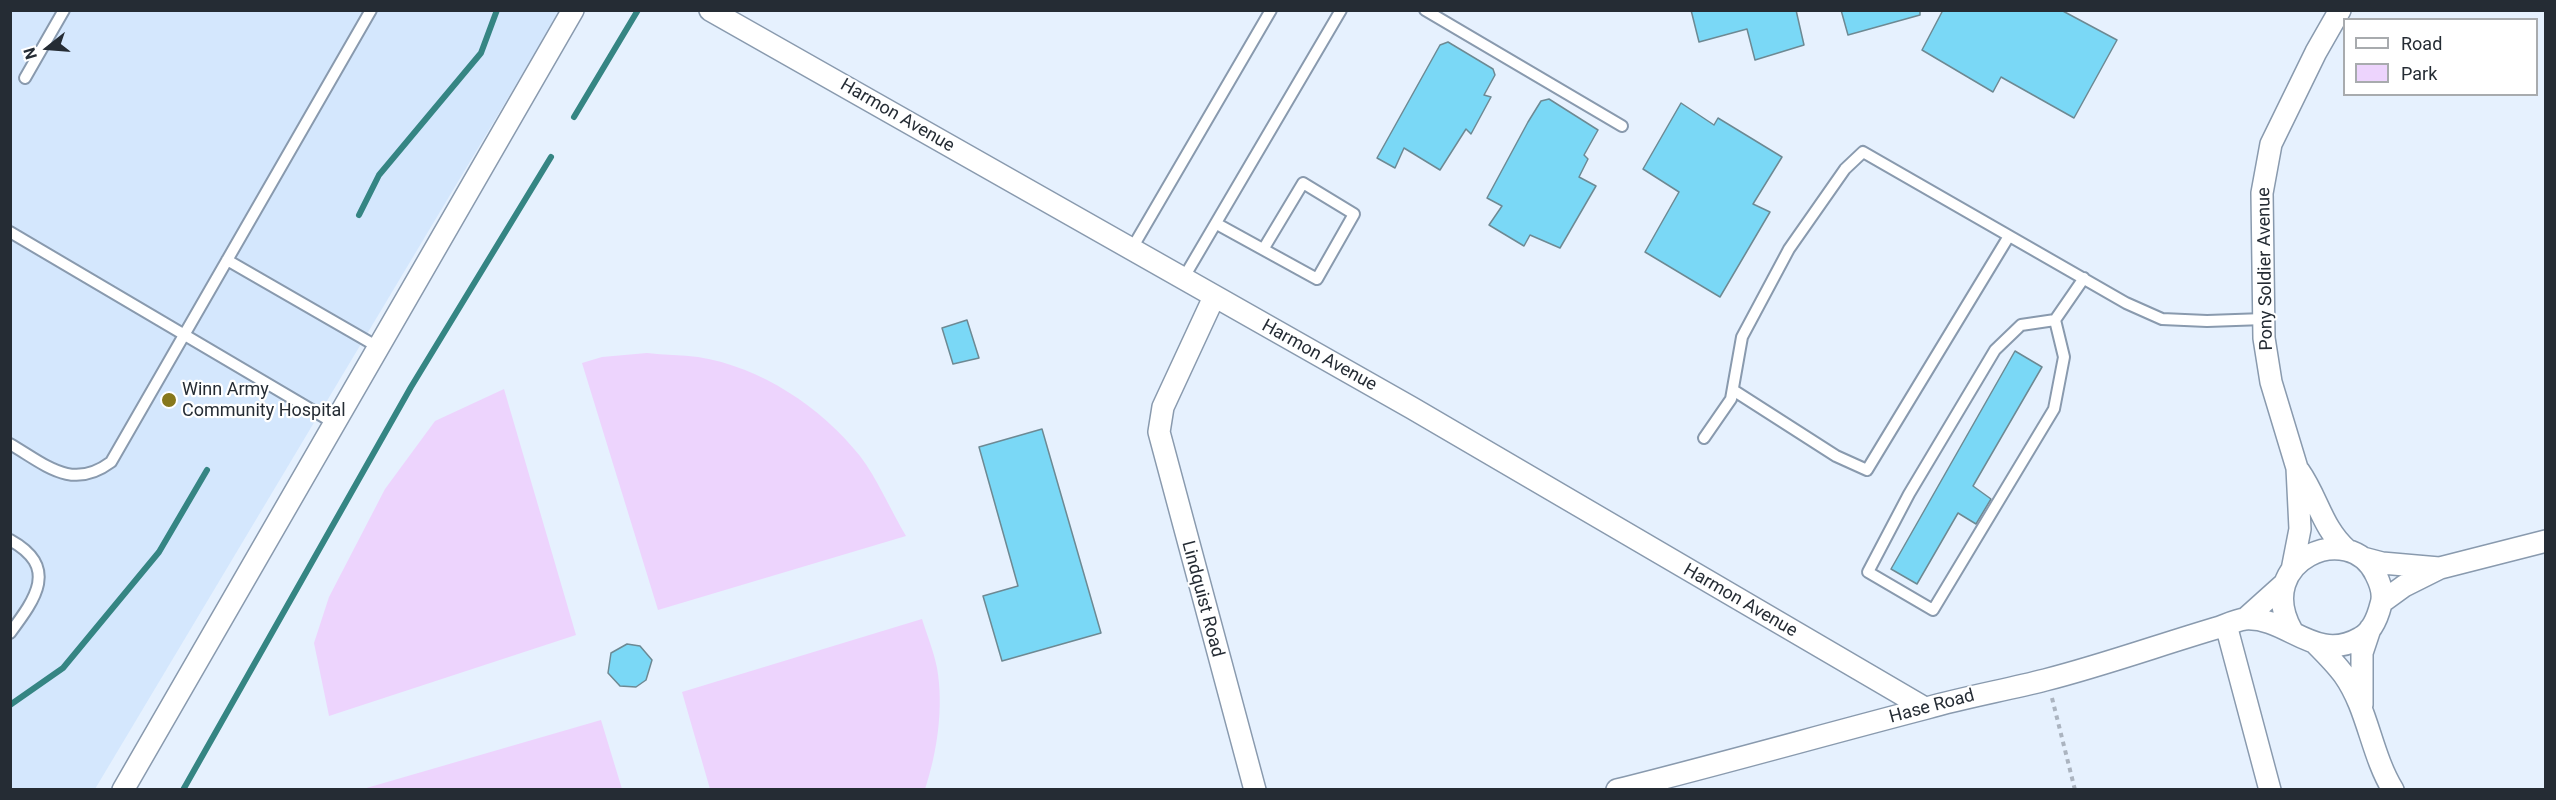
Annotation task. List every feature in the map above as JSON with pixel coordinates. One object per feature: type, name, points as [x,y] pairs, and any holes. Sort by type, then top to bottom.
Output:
[{"type":"street","points":[[123,789],[573,10]]},
{"type":"street","name":"Harmon Avenue","points":[[710,10],[1412,408],[1925,708]]},
{"type":"street","name":"Pony Soldier Avenue","points":[[2297,468],[2271,382],[2264,319],[2262,193],[2271,144],[2340,10]]},
{"type":"street","name":"Lindquist Road","points":[[1214,297],[1163,407],[1159,432],[1227,694],[1255,789]]},
{"type":"street","points":[[2297,468],[2310,488],[2321,518],[2334,539],[2374,571],[2380,584],[2382,602]]},
{"type":"street","points":[[2292,631],[2284,617],[2281,599],[2300,530],[2297,468]]},
{"type":"street","points":[[2362,712],[2362,653],[2382,602],[2404,586],[2440,568],[2546,541]]},
{"type":"street","points":[[2235,622],[2321,550],[2355,554],[2382,563],[2440,568]]},
{"type":"street","points":[[2235,622],[2292,631],[2316,644],[2328,646],[2360,638],[2370,629]]},
{"type":"street","points":[[2235,622],[2270,789]]},
{"type":"street","name":"Hase Road","points":[[1617,789],[1784,748],[1925,708],[2047,680],[2235,622]]},
{"type":"street","points":[[2316,644],[2344,675],[2362,712],[2382,771],[2393,789]]},
{"type":"lane","points":[[25,78],[64,10]]},
{"type":"lane","points":[[10,444],[60,473],[80,476],[96,472],[111,462],[371,10]]},
{"type":"lane","points":[[1131,250],[1271,10]]},
{"type":"lane","points":[[1184,279],[1341,10]]},
{"type":"lane","points":[[1425,10],[1622,126]]},
{"type":"lane","points":[[1704,438],[1731,399],[1742,337],[1784,258],[1845,169],[1863,152],[2084,278],[2162,319],[2264,319]]},
{"type":"lane","points":[[1217,224],[1317,279],[1354,214],[1303,183],[1263,248]]},
{"type":"lane","points":[[10,232],[185,333],[334,423]]},
{"type":"lane","points":[[1733,390],[1836,456],[1867,470],[2009,236]]},
{"type":"lane","points":[[227,260],[378,347]]},
{"type":"lane","points":[[2055,320],[2064,357],[2054,409],[1933,610],[1868,572],[1909,494],[1995,350],[2021,325],[2055,320],[2084,278]]},
{"type":"lane","points":[[10,540],[31,553],[39,568],[40,585],[10,633]]},
{"type":"path","points":[[2047,680],[2075,789]]},
{"type":"shaded area","name":"Winn Army Community Hospital","points":[[10,11],[560,11],[95,789],[11,789]]},
{"type":"green space","points":[[647,353],[698,357],[721,362],[767,380],[808,406],[827,421],[860,456],[906,536],[658,610],[582,363],[602,357]]},
{"type":"green space","points":[[504,389],[576,635],[329,716],[314,643],[329,597],[385,489],[435,421]]},
{"type":"green space","points":[[922,619],[936,662],[940,698],[936,745],[925,789],[710,789],[682,692]]},
{"type":"green space","points":[[601,720],[622,789],[363,789]]},
{"type":"building","points":[[1691,10],[1796,10],[1804,45],[1755,60],[1747,29],[1699,42]]},
{"type":"building","points":[[1841,10],[1920,10],[1920,15],[1848,35]]},
{"type":"building","points":[[1943,10],[2061,10],[2117,40],[2074,118],[2001,77],[1993,92],[1922,50]]},
{"type":"building","points":[[1448,42],[1493,69],[1495,75],[1484,95],[1491,97],[1471,134],[1466,129],[1440,170],[1404,148],[1395,168],[1377,158],[1440,45]]},
{"type":"building","points":[[1549,99],[1598,130],[1584,155],[1588,159],[1579,177],[1596,186],[1560,248],[1530,235],[1524,246],[1489,225],[1502,206],[1487,198],[1541,101]]},
{"type":"building","points":[[1681,103],[1714,125],[1718,118],[1782,157],[1753,204],[1770,212],[1720,297],[1645,252],[1679,192],[1643,169]]},
{"type":"building","points":[[967,320],[979,358],[953,364],[942,328]]},
{"type":"building","points":[[2015,351],[2042,367],[1973,486],[1991,499],[1976,524],[1958,513],[1917,584],[1891,569]]},
{"type":"building","points":[[1042,429],[1101,633],[1002,661],[983,596],[1018,586],[979,447]]},
{"type":"building","points":[[627,644],[640,646],[652,660],[646,680],[636,687],[620,686],[608,673],[611,653]]},
{"type":"waterway","points":[[359,215],[379,175],[481,53],[497,10]]},
{"type":"waterway","points":[[574,117],[638,10]]},
{"type":"waterway","points":[[183,790],[411,387],[551,157]]},
{"type":"waterway","points":[[10,705],[63,668],[159,552],[207,470]]},
{"type":"place","name":"Winn Army Community Hospital","points":[[169,400]]}]
